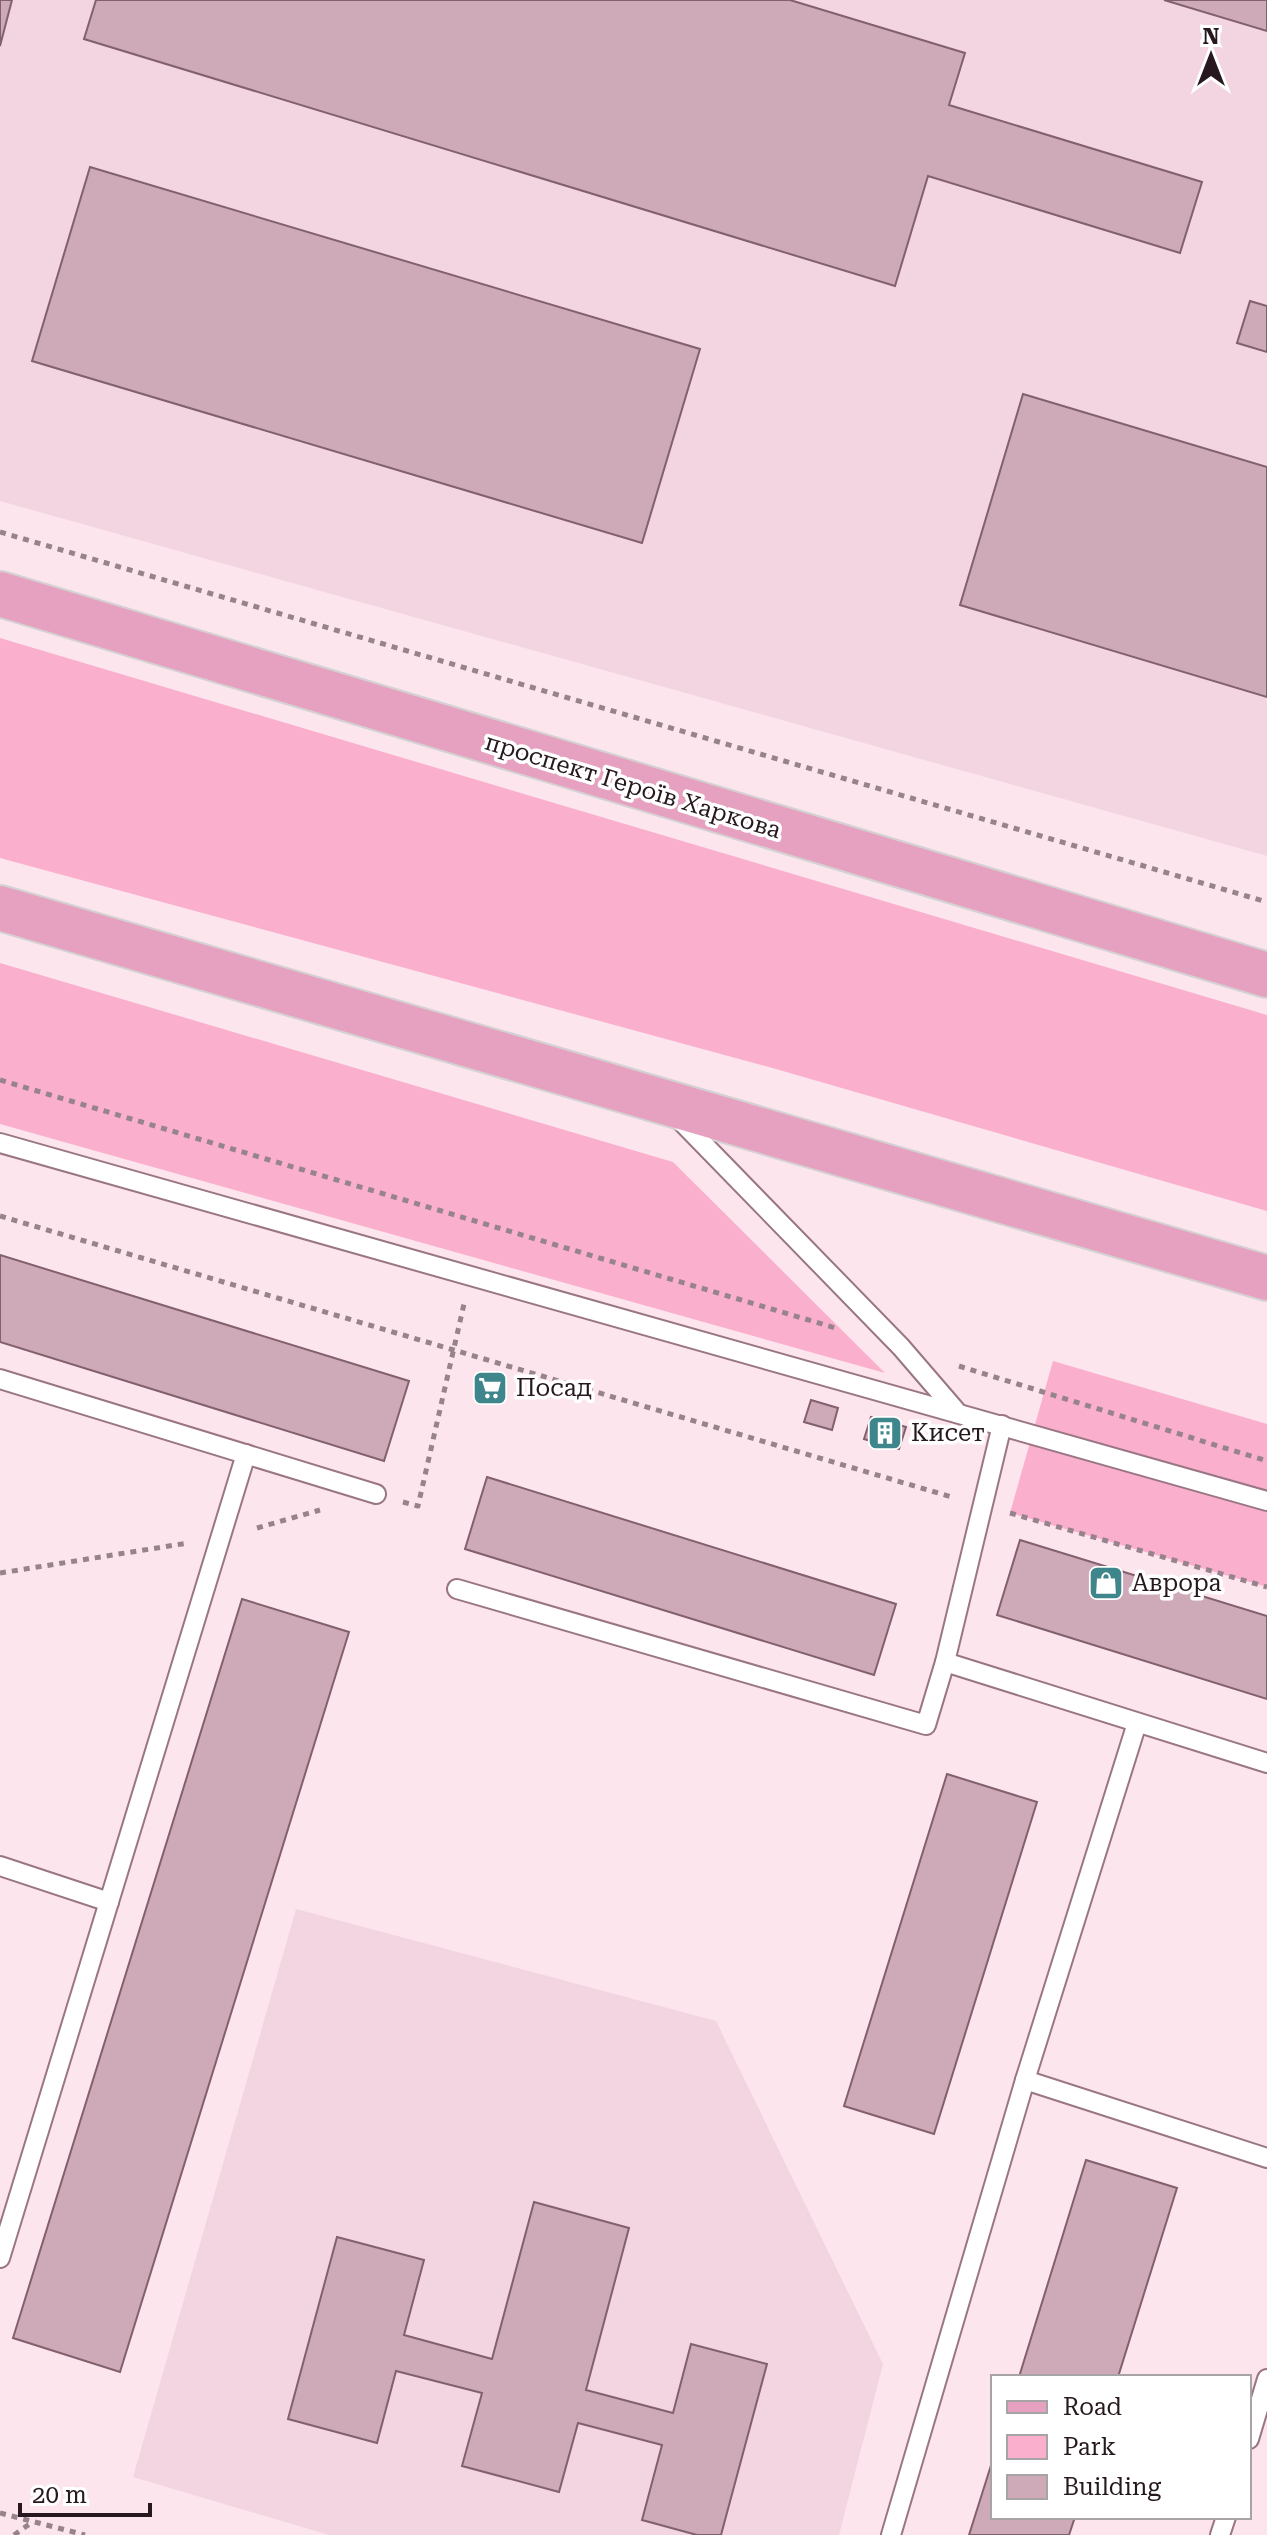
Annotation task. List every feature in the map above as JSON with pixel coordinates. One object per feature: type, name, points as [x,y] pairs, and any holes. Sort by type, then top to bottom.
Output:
[{"type":"main road","name":"проспект Героїв Харкова","points":[[0,594],[1267,975]]},
{"type":"main road","points":[[0,908],[1267,1278]]},
{"type":"lane","points":[[661,1101],[901,1347],[957,1413]]},
{"type":"lane","points":[[0,1143],[1267,1501]]},
{"type":"lane","points":[[0,1379],[376,1494]]},
{"type":"lane","points":[[457,1589],[926,1725],[945,1662],[1002,1425]]},
{"type":"lane","points":[[0,2258],[246,1454]]},
{"type":"lane","points":[[945,1662],[1267,1763]]},
{"type":"lane","points":[[891,2535],[1025,2080],[1137,1723]]},
{"type":"lane","points":[[0,1866],[109,1902]]},
{"type":"lane","points":[[1025,2080],[1267,2158]]},
{"type":"lane","points":[[1251,2432],[1267,2379]]},
{"type":"path","points":[[0,532],[1267,902]]},
{"type":"path","points":[[0,1080],[901,1347],[1267,1461]]},
{"type":"path","points":[[0,1216],[1267,1587]]},
{"type":"path","points":[[376,1494],[418,1506],[471,1276]]},
{"type":"path","points":[[0,2513],[85,2535]]},
{"type":"path","points":[[14,2535],[32,2522]]},
{"type":"shaded area","points":[[0,0],[1267,0],[1267,856],[0,501]]},
{"type":"shaded area","points":[[296,1909],[716,2021],[883,2364],[839,2535],[329,2535],[133,2477]]},
{"type":"green space","points":[[0,638],[1267,1015],[1267,1211],[769,1067],[0,858]]},
{"type":"green space","points":[[0,963],[673,1162],[885,1373],[0,1124]]},
{"type":"green space","points":[[1053,1361],[1267,1424],[1267,1587],[1010,1513]]},
{"type":"building","points":[[0,0],[12,0],[0,46]]},
{"type":"building","points":[[96,0],[790,0],[965,53],[949,105],[1202,182],[1180,253],[928,176],[895,286],[84,39]]},
{"type":"building","points":[[1164,0],[1267,0],[1267,31]]},
{"type":"building","points":[[90,167],[700,349],[642,543],[32,361]]},
{"type":"building","points":[[1250,301],[1267,306],[1267,352],[1237,343]]},
{"type":"building","points":[[1023,394],[1267,467],[1267,697],[960,605]]},
{"type":"building","points":[[0,1255],[409,1381],[384,1461],[0,1342]]},
{"type":"building","points":[[811,1400],[838,1408],[832,1430],[804,1422]]},
{"type":"building","name":"Кисет","points":[[871,1417],[906,1427],[899,1449],[864,1439]]},
{"type":"building","points":[[487,1477],[896,1604],[874,1675],[465,1549]]},
{"type":"building","points":[[1020,1540],[1267,1616],[1267,1699],[997,1615]]},
{"type":"building","points":[[242,1599],[349,1632],[120,2372],[13,2338]]},
{"type":"building","points":[[947,1774],[1037,1802],[934,2134],[844,2106]]},
{"type":"building","points":[[1086,2160],[1177,2188],[1119,2375],[1020,2375]]},
{"type":"building","points":[[534,2202],[629,2228],[586,2390],[673,2413],[691,2344],[767,2364],[721,2535],[697,2535],[642,2520],[662,2445],[578,2423],[559,2492],[462,2466],[482,2393],[396,2371],[377,2443],[288,2419],[337,2237],[424,2260],[404,2335],[492,2359]]},
{"type":"building","points":[[991,2465],[991,2519],[1074,2519],[1069,2535],[969,2535]]},
{"type":"place","name":"Посад","points":[[490,1388]]},
{"type":"place","name":"Кисет","points":[[885,1433]]},
{"type":"place","name":"Аврора","points":[[1106,1583]]}]
